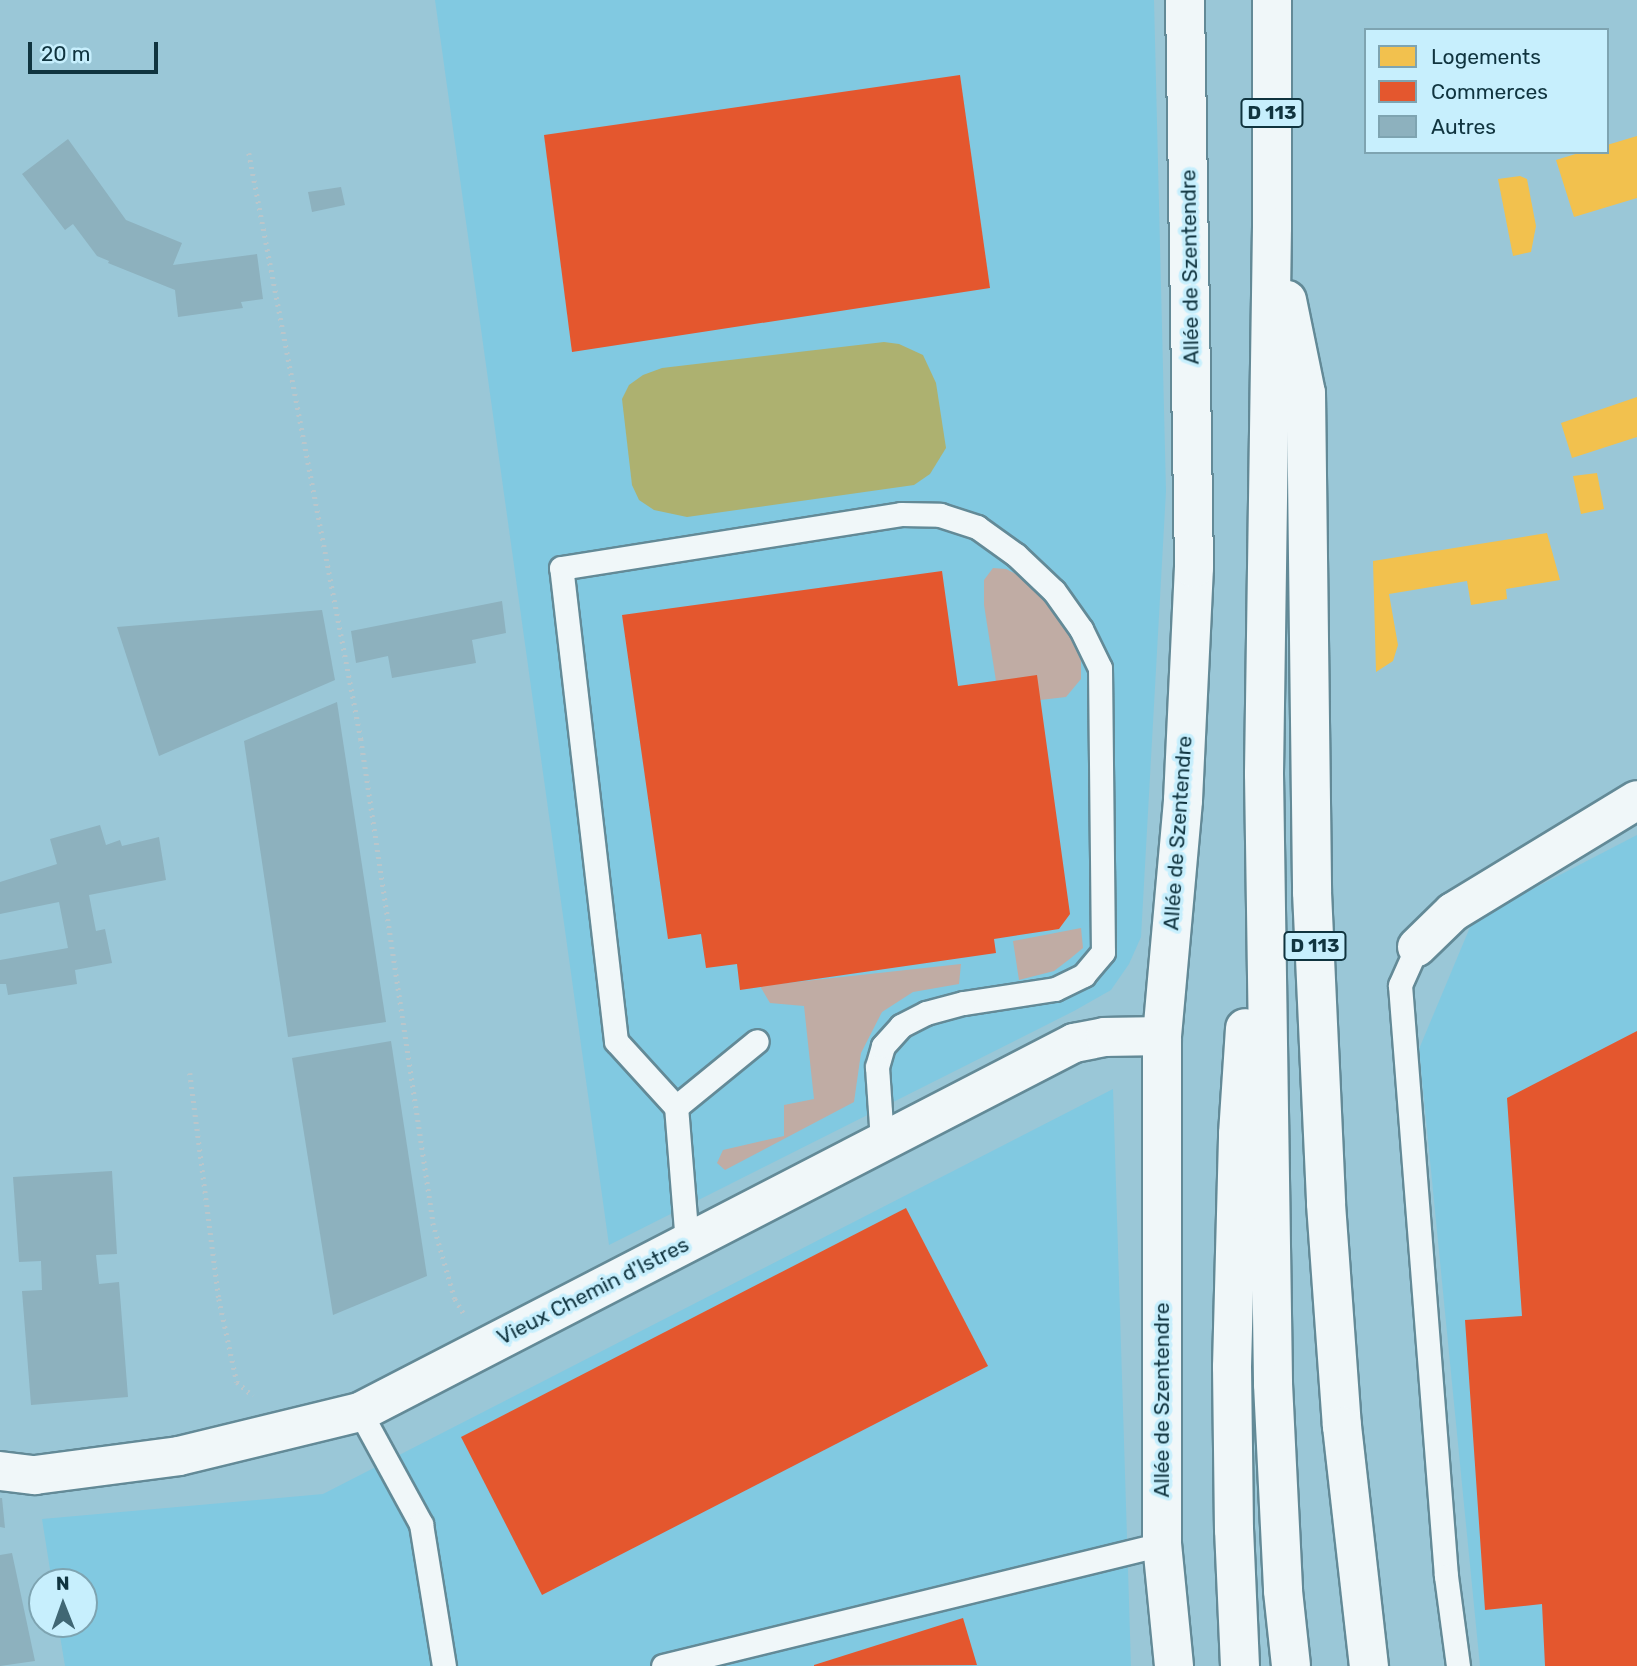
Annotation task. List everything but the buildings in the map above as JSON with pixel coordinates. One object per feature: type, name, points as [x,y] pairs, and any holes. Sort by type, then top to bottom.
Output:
[{"type":"main road","name":"Allée de Szentendre","points":[[1174,1666],[1163,1544],[1162,1036],[1183,800],[1194,568],[1185,0]]},
{"type":"main road","name":"D 113","points":[[1272,0],[1272,227],[1264,775],[1273,1384],[1282,1578],[1291,1666]]},
{"type":"main road","name":"D 113","points":[[1272,227],[1306,393],[1312,892],[1326,1204],[1342,1426],[1369,1666]]},
{"type":"main road","points":[[1240,1666],[1234,1530],[1232,1367],[1238,1134],[1264,775]]},
{"type":"main road","points":[[1418,947],[1453,912],[1637,800]]},
{"type":"main road","name":"Vieux Chemin d'Istres","points":[[0,1471],[35,1475],[179,1456],[360,1412],[1074,1043],[1105,1037],[1162,1036]]},
{"type":"lane","points":[[687,1242],[676,1107],[616,1041],[561,568],[901,514],[940,514],[977,527],[1016,555],[1054,591],[1081,629],[1100,668],[1103,952],[1084,975],[1055,989],[963,1003],[926,1013],[901,1026],[883,1046],[877,1067],[882,1142]]},
{"type":"lane","points":[[1418,947],[1400,985],[1446,1576],[1458,1666]]},
{"type":"lane","points":[[676,1107],[757,1041]]},
{"type":"lane","points":[[360,1412],[421,1524],[444,1666]]},
{"type":"lane","points":[[663,1666],[1163,1544]]},
{"type":"path","points":[[249,153],[361,738],[433,1223],[455,1299],[483,1348]]},
{"type":"path","points":[[190,1073],[219,1299],[237,1382],[287,1428]]},
{"type":"shaded area","points":[[435,0],[1154,0],[1166,491],[1141,937],[1129,964],[1111,990],[609,1245]]},
{"type":"shaded area","points":[[884,342],[899,344],[923,355],[936,383],[946,448],[930,474],[914,485],[687,517],[654,510],[639,500],[632,485],[622,399],[629,385],[643,375],[662,368]]},
{"type":"shaded area","points":[[993,568],[1006,569],[1024,578],[1054,607],[1072,638],[1081,661],[1081,679],[1066,697],[1040,700],[996,681],[984,605],[984,580]]},
{"type":"shaded area","points":[[1637,835],[1637,1666],[1480,1666],[1419,1049],[1473,920]]},
{"type":"shaded area","points":[[1081,928],[1083,948],[1054,971],[1019,980],[1013,941]]},
{"type":"shaded area","points":[[961,964],[959,984],[913,992],[882,1012],[861,1053],[854,1102],[725,1170],[717,1163],[723,1150],[784,1136],[784,1105],[814,1099],[804,1006],[770,1003],[760,986]]},
{"type":"shaded area","points":[[1113,1089],[1131,1666],[65,1666],[60,1638],[98,1638],[98,1568],[50,1568],[42,1519],[323,1494]]}]
